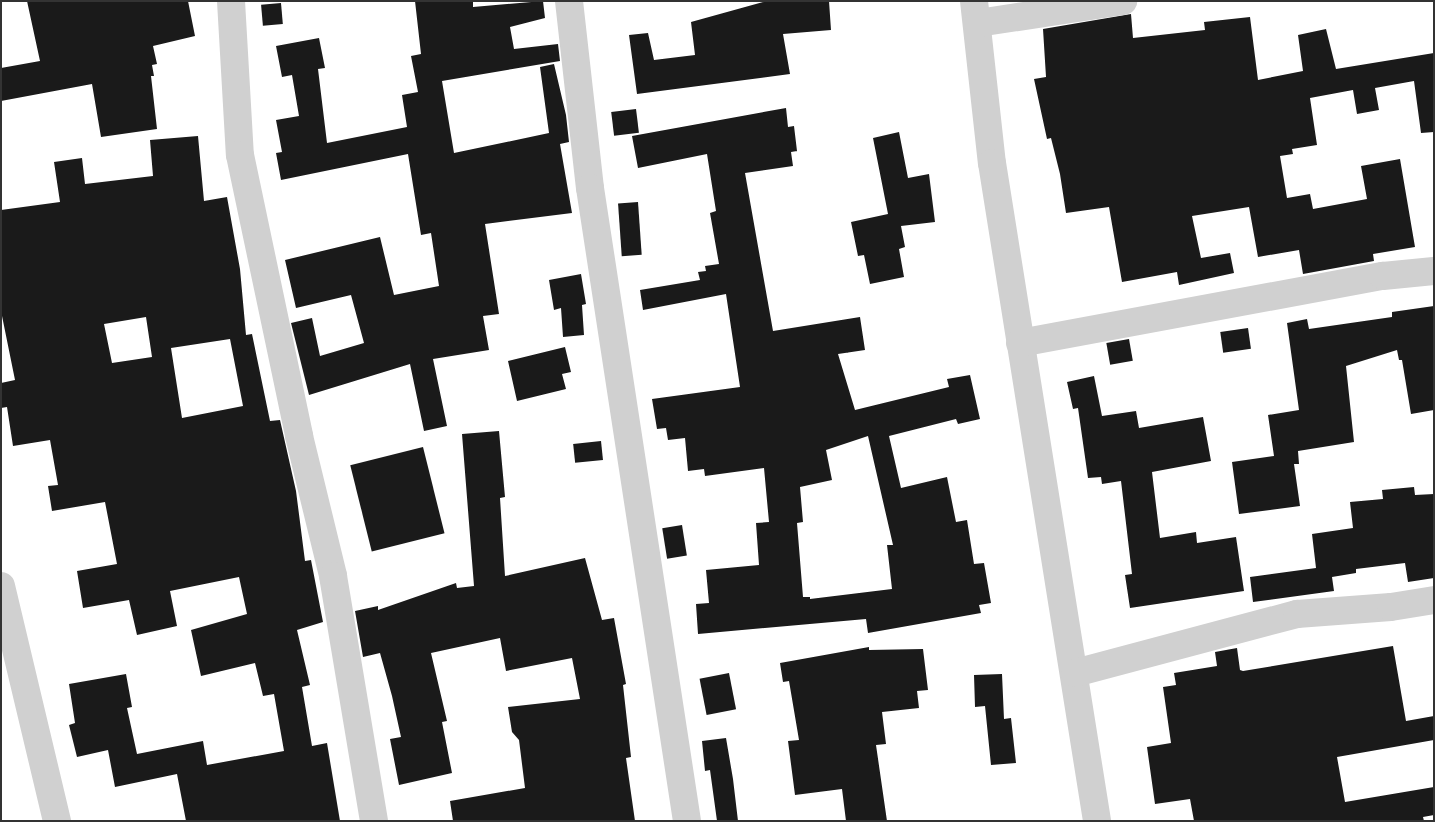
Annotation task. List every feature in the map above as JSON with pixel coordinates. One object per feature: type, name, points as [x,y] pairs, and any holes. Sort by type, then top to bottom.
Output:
[{"type":"street","points":[[230,1],[240,155],[299,436],[333,576],[374,821]]},
{"type":"street","points":[[569,1],[590,188],[687,821]]},
{"type":"street","points":[[1098,821],[992,163],[976,12],[1123,1]]},
{"type":"street","points":[[1020,343],[1383,276],[1434,271]]},
{"type":"street","points":[[1,586],[57,821]]},
{"type":"street","points":[[1075,673],[1297,614],[1391,607],[1434,600]]},
{"type":"building","points":[[27,1],[188,1],[195,36],[153,46],[157,64],[152,65],[154,76],[151,76],[157,129],[101,137],[92,84],[1,101],[1,68],[40,61]]},
{"type":"building","points":[[415,1],[473,1],[473,7],[543,1],[545,18],[510,27],[514,49],[558,44],[560,61],[442,81],[454,153],[549,133],[540,67],[554,64],[566,115],[569,142],[560,144],[572,213],[485,224],[499,314],[483,316],[489,350],[433,359],[447,426],[424,431],[410,364],[309,395],[291,323],[312,318],[320,356],[364,343],[351,295],[296,308],[285,260],[380,237],[394,295],[439,286],[431,233],[421,235],[408,154],[281,180],[276,153],[282,152],[276,120],[299,116],[292,75],[282,77],[276,46],[319,38],[325,68],[318,69],[327,143],[407,127],[402,95],[418,92],[411,56],[421,54]]},
{"type":"building","points":[[767,1],[829,1],[831,30],[783,34],[790,74],[637,94],[629,35],[648,33],[654,60],[695,55],[691,22]]},
{"type":"building","points":[[281,3],[283,24],[263,26],[261,5]]},
{"type":"building","points":[[1131,14],[1133,38],[1205,30],[1204,22],[1250,17],[1258,80],[1303,71],[1298,35],[1326,29],[1336,69],[1434,53],[1434,132],[1421,133],[1414,81],[1375,88],[1379,110],[1357,114],[1353,90],[1310,98],[1317,145],[1292,149],[1293,154],[1280,156],[1287,198],[1310,194],[1313,209],[1367,199],[1361,166],[1400,159],[1415,247],[1373,254],[1374,261],[1303,274],[1299,250],[1258,257],[1249,207],[1192,216],[1201,258],[1230,253],[1234,273],[1179,285],[1177,272],[1122,282],[1109,207],[1066,213],[1060,174],[1051,138],[1047,139],[1034,79],[1046,77],[1043,29]]},
{"type":"building","points":[[786,108],[788,127],[794,126],[797,151],[791,152],[793,166],[745,173],[773,331],[860,317],[865,350],[838,354],[855,410],[949,387],[947,379],[970,375],[980,419],[958,424],[956,419],[889,436],[901,488],[947,477],[956,522],[967,520],[974,564],[984,563],[991,603],[979,605],[981,613],[868,633],[866,619],[698,634],[696,604],[709,603],[706,570],[759,565],[756,523],[769,522],[764,468],[705,476],[704,469],[688,471],[685,438],[668,440],[666,428],[657,429],[652,399],[740,387],[726,294],[643,310],[640,290],[700,280],[698,272],[706,271],[705,266],[719,264],[710,213],[716,211],[707,154],[638,168],[632,136]],"holes":[[[868,436],[893,545],[887,545],[892,589],[810,599],[810,597],[803,597],[797,523],[803,522],[800,487],[832,480],[826,450]]]},
{"type":"building","points":[[636,109],[639,133],[614,136],[611,112]]},
{"type":"building","points":[[899,132],[908,178],[929,174],[935,222],[901,226],[905,247],[899,249],[904,277],[870,284],[864,255],[858,256],[851,222],[888,214],[873,138]]},
{"type":"building","points":[[198,136],[204,201],[227,197],[240,269],[246,335],[252,334],[270,421],[280,420],[296,491],[305,561],[311,560],[323,622],[297,630],[310,685],[302,687],[312,746],[327,743],[340,821],[186,821],[177,774],[115,787],[108,750],[77,757],[69,725],[75,723],[69,684],[126,674],[132,707],[127,708],[137,754],[203,741],[207,765],[284,751],[274,694],[263,696],[255,663],[201,676],[191,630],[247,614],[239,577],[170,591],[177,626],[137,635],[129,600],[83,608],[77,571],[117,564],[105,502],[52,511],[48,486],[58,485],[50,440],[13,446],[7,407],[1,408],[1,383],[15,380],[1,311],[1,210],[60,202],[54,162],[82,158],[85,184],[153,176],[150,140]],"holes":[[[146,317],[152,357],[112,363],[104,324]],[[230,339],[243,406],[182,418],[171,348]]]},
{"type":"building","points":[[638,202],[642,255],[622,256],[618,203]]},
{"type":"building","points":[[581,274],[586,304],[582,305],[584,335],[563,337],[561,308],[554,310],[549,280]]},
{"type":"building","points":[[1434,306],[1434,410],[1411,414],[1402,360],[1399,360],[1397,350],[1346,366],[1354,442],[1298,451],[1299,464],[1294,464],[1300,506],[1239,514],[1232,462],[1274,456],[1268,415],[1299,410],[1287,323],[1307,319],[1309,329],[1392,317],[1392,312]]},
{"type":"building","points":[[1248,328],[1251,349],[1223,353],[1220,332]]},
{"type":"building","points":[[1129,339],[1133,361],[1110,365],[1106,343]]},
{"type":"building","points":[[565,347],[571,372],[562,374],[566,389],[517,401],[508,361]]},
{"type":"building","points":[[1094,376],[1102,416],[1136,411],[1139,428],[1203,417],[1211,461],[1152,472],[1160,538],[1196,532],[1197,543],[1236,537],[1244,591],[1130,608],[1125,575],[1132,574],[1121,481],[1102,484],[1101,477],[1088,478],[1078,408],[1073,409],[1067,382]]},
{"type":"building","points":[[499,431],[505,497],[500,498],[505,576],[585,558],[602,620],[614,618],[626,684],[623,685],[631,757],[626,758],[635,821],[453,821],[450,801],[525,788],[519,740],[512,732],[508,707],[580,699],[572,658],[506,671],[500,638],[431,653],[447,721],[442,722],[452,773],[399,785],[390,739],[401,737],[392,696],[380,653],[363,657],[355,611],[378,606],[378,610],[456,583],[457,588],[474,586],[462,434]]},
{"type":"building","points":[[601,441],[603,460],[575,463],[573,444]]},
{"type":"building","points":[[423,447],[445,533],[372,552],[350,465]]},
{"type":"building","points":[[1414,487],[1415,495],[1434,494],[1434,578],[1408,582],[1405,563],[1356,569],[1356,573],[1332,577],[1334,591],[1253,602],[1250,577],[1316,568],[1312,534],[1353,528],[1350,502],[1383,499],[1382,490]]},
{"type":"building","points":[[682,525],[687,556],[667,559],[662,528]]},
{"type":"building","points":[[1393,646],[1406,721],[1434,716],[1434,740],[1337,757],[1345,802],[1434,787],[1434,815],[1423,817],[1424,821],[1194,821],[1190,799],[1155,804],[1147,747],[1171,743],[1163,687],[1176,685],[1174,673],[1217,666],[1215,652],[1237,648],[1240,670],[1243,671]]},
{"type":"building","points":[[869,647],[869,650],[923,649],[928,690],[917,691],[919,708],[882,712],[886,744],[876,745],[887,821],[846,821],[842,789],[795,795],[788,741],[799,740],[789,681],[783,682],[780,663]]},
{"type":"building","points":[[729,673],[736,709],[707,715],[700,679]]},
{"type":"building","points":[[1002,674],[1004,719],[1011,718],[1016,763],[991,765],[985,706],[975,707],[974,675]]},
{"type":"building","points":[[726,738],[738,821],[717,821],[710,770],[705,771],[702,741]]}]
